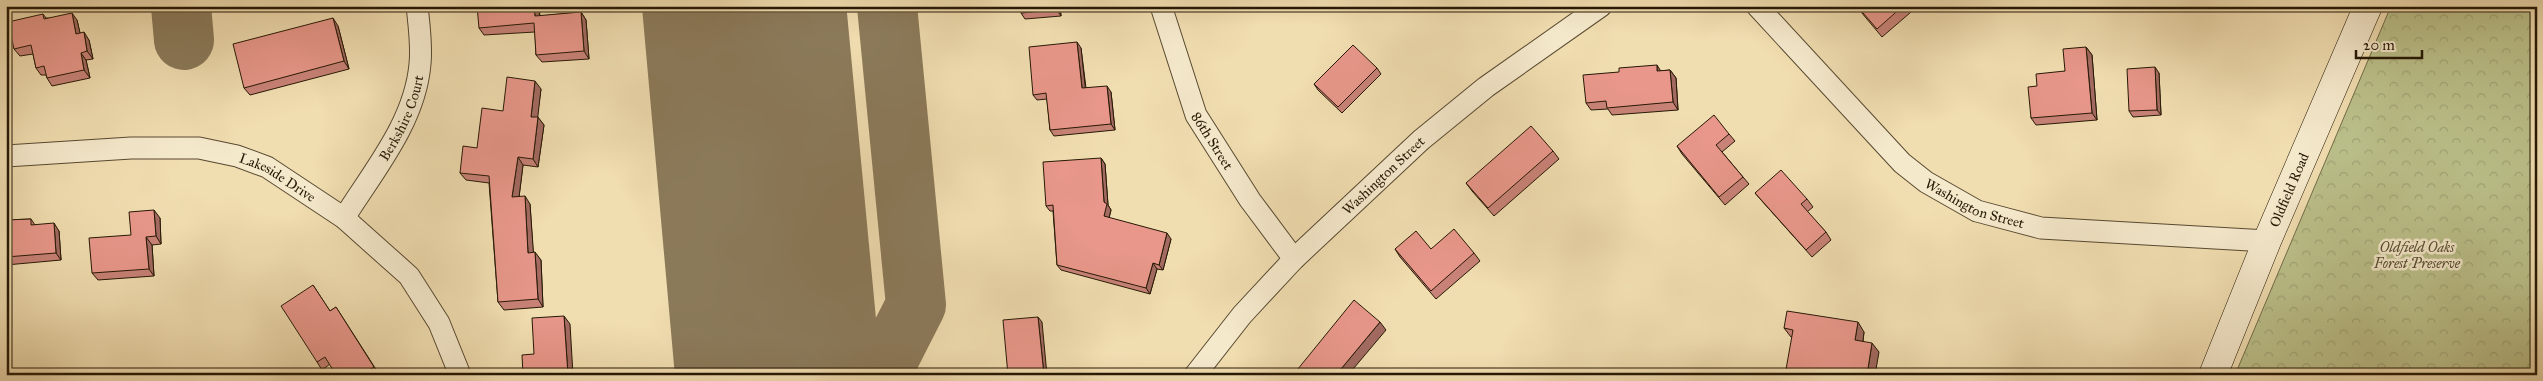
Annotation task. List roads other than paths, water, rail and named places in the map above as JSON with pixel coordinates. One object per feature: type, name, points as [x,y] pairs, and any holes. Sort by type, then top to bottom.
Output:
[{"type":"street","name":"Berkshire Court","points":[[344,218],[407,119],[415,94],[420,64],[417,6]]},
{"type":"street","name":"86th Street","points":[[1161,6],[1196,114],[1228,167],[1294,259]]},
{"type":"street","name":"Washington Street","points":[[1195,375],[1242,315],[1294,259],[1459,107],[1600,6]]},
{"type":"street","name":"Washington Street","points":[[1757,6],[1902,163],[1926,182],[1978,211],[2041,228],[2266,241]]},
{"type":"street","name":"Oldfield Road","points":[[2213,375],[2266,241],[2368,6]]},
{"type":"street","name":"Lakeside Drive","points":[[6,156],[131,148],[199,148],[237,156],[267,167],[344,218],[409,276],[439,323],[460,375]]},
{"type":"park label","name":"Oldfield Oaks Forest Preserve","points":[[2417,256]]}]
